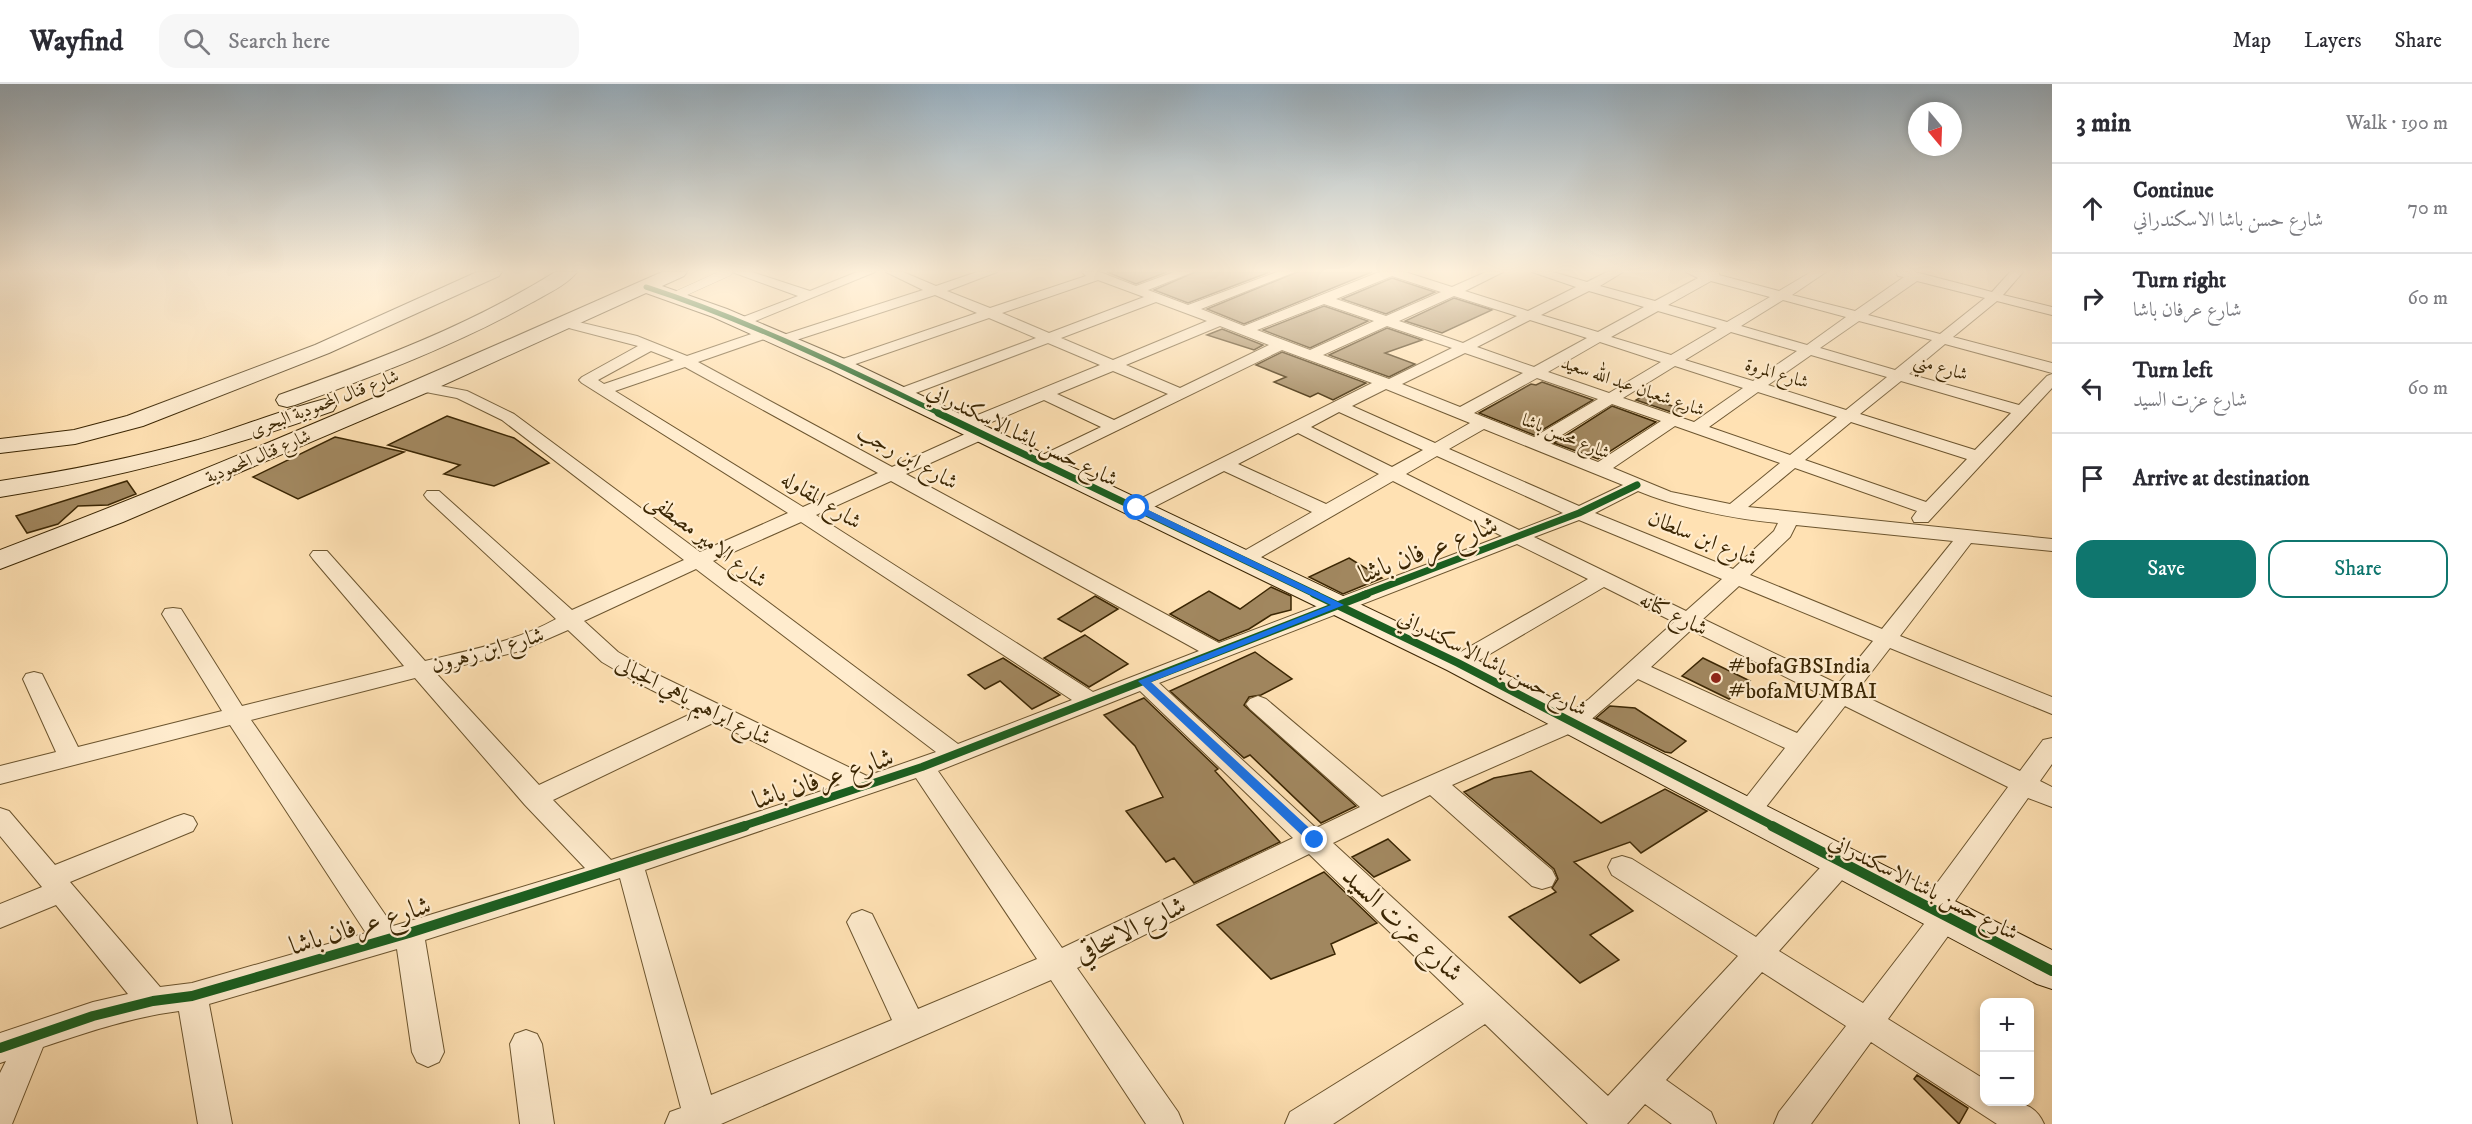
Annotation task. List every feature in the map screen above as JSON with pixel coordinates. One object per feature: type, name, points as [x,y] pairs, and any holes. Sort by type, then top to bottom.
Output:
[{"type":"street","points":[[34,443],[95,432],[153,414],[332,345],[386,321]]},
{"type":"street","name":"شارع قنال المحمودية البحرى","points":[[0,471],[152,442],[265,408],[366,370],[479,321]]},
{"type":"street","name":"شارع قنال المحمودية البحرى","points":[[0,489],[161,458],[240,436],[325,406],[539,321]]},
{"type":"street","name":"شارع قنال المحمودية","points":[[0,560],[114,516],[286,444],[570,321]]},
{"type":"street","name":"شارع حسن باشا الاسكندراني","points":[[743,321],[1458,663],[2052,971]]},
{"type":"street","points":[[764,332],[778,321]]},
{"type":"street","points":[[650,345],[587,378],[589,382],[602,390],[764,332],[811,321]]},
{"type":"street","points":[[839,365],[968,321]]},
{"type":"street","points":[[1008,321],[1179,393]]},
{"type":"street","points":[[899,394],[1095,321]]},
{"type":"street","name":"شارع محسن باشا","points":[[1220,321],[1387,384],[1666,496],[1732,511],[1789,519],[2052,545]]},
{"type":"street","name":"شارع ابن زهرون","points":[[0,775],[417,668],[512,646],[893,473],[1044,394],[1220,321]]},
{"type":"street","points":[[1246,330],[1270,321]]},
{"type":"street","points":[[1310,355],[1386,321]]},
{"type":"street","name":"شارع شعبان عبد الله سعيد","points":[[1386,321],[1930,509]]},
{"type":"street","points":[[1137,508],[1297,426],[1518,321]]},
{"type":"street","name":"شارع المروة","points":[[1546,321],[1979,456]]},
{"type":"street","points":[[1460,414],[1629,321]]},
{"type":"street","name":"شارع مني","points":[[1707,321],[2022,411]]},
{"type":"street","points":[[1535,444],[1740,321]]},
{"type":"street","points":[[1696,428],[1851,321]]},
{"type":"street","points":[[1874,321],[2052,368]]},
{"type":"street","points":[[1732,511],[1965,321]]},
{"type":"street","name":"شارع ابن رجب","points":[[566,323],[650,345],[686,361],[1218,652]]},
{"type":"street","points":[[1040,463],[1282,344]]},
{"type":"street","points":[[1910,531],[2052,379]]},
{"type":"street","name":"شارع الامير مصطفى","points":[[420,387],[461,394],[508,417],[955,754]]},
{"type":"street","name":"شارع المقاوله","points":[[602,390],[802,514],[1091,701]]},
{"type":"street","points":[[1044,394],[1112,426]]},
{"type":"street","points":[[286,444],[325,406]]},
{"type":"street","name":"شارع ابن سلطان","points":[[1338,406],[1579,513],[2052,706]]},
{"type":"street","points":[[1598,470],[1674,420]]},
{"type":"street","points":[[1244,559],[1482,423]]},
{"type":"street","name":"شارع كنانه","points":[[1297,426],[1518,537],[2052,798]]},
{"type":"street","points":[[0,446],[34,443],[152,442]]},
{"type":"street","points":[[1224,464],[1325,511]]},
{"type":"street","name":"شارع عرفان باشا","points":[[0,1048],[93,1016],[153,1000],[192,996],[398,936],[618,868],[922,767],[1579,513],[1637,485]]},
{"type":"street","name":"شارع ابراهيم باهي الجبالى","points":[[433,495],[569,622],[610,657],[634,673],[713,713],[747,727],[865,786]]},
{"type":"street","name":"شارع الاسحاقي","points":[[695,1121],[1057,964],[1433,783],[1572,723],[1737,577],[1783,533],[1789,519]]},
{"type":"street","points":[[1746,814],[1958,549],[1965,536]]},
{"type":"street","points":[[320,555],[417,668],[534,798],[618,868],[695,1121]]},
{"type":"street","points":[[1458,663],[1604,579]]},
{"type":"street","points":[[173,614],[236,714],[398,936],[428,1052]]},
{"type":"street","points":[[1635,669],[1801,746]]},
{"type":"street","points":[[34,679],[70,756]]},
{"type":"street","name":"شارع عزت السيد","points":[[1143,681],[1315,840],[1607,1122]]},
{"type":"street","points":[[1258,704],[1379,809]]},
{"type":"street","points":[[534,798],[713,713]]},
{"type":"street","points":[[1791,1124],[1867,1022],[2052,746]]},
{"type":"street","points":[[922,767],[1166,1124]]},
{"type":"street","points":[[1433,783],[1542,878]]},
{"type":"street","points":[[0,818],[153,1000]]},
{"type":"street","points":[[0,916],[57,885],[184,824]]},
{"type":"street","points":[[1607,1122],[1841,863]]},
{"type":"street","points":[[1622,867],[1980,1094]]},
{"type":"street","points":[[862,922],[911,1027]]},
{"type":"street","points":[[192,996],[215,1124]]},
{"type":"street","points":[[1302,1124],[1488,1005]]},
{"type":"street","points":[[0,1113],[32,1036]]},
{"type":"street","points":[[526,1044],[537,1124]]},
{"type":"street","points":[[1644,1083],[1699,1124]]},
{"type":"street","points":[[2000,1106],[2027,1124]]},
{"type":"building","points":[[1235,321],[1253,321],[1244,324]]},
{"type":"building","points":[[1287,321],[1368,321],[1310,348],[1263,330]]},
{"type":"building","points":[[1406,321],[1469,321],[1442,333]]},
{"type":"building","points":[[1387,328],[1422,340],[1385,353],[1415,364],[1389,377],[1329,355]]},
{"type":"building","points":[[1222,329],[1263,345],[1254,350],[1207,335]]},
{"type":"building","points":[[1282,352],[1366,383],[1333,400],[1318,393],[1310,397],[1274,382],[1286,377],[1256,365]]},
{"type":"building","points":[[1542,382],[1593,400],[1534,435],[1479,413],[1531,384],[1536,385]]},
{"type":"building","points":[[1643,396],[1687,411],[1680,415],[1636,400]]},
{"type":"building","points":[[1612,406],[1656,422],[1598,459],[1554,443]]},
{"type":"building","points":[[447,416],[514,438],[549,463],[494,486],[444,474],[460,465],[388,445]]},
{"type":"building","points":[[335,437],[404,452],[298,499],[253,477]]},
{"type":"building","points":[[127,481],[136,494],[108,505],[78,506],[58,524],[27,533],[16,516]]},
{"type":"building","points":[[1349,558],[1382,578],[1343,594],[1309,577]]},
{"type":"building","points":[[1271,587],[1291,596],[1291,610],[1271,615],[1249,629],[1219,641],[1170,614],[1209,591],[1240,609]]},
{"type":"building","points":[[1095,596],[1118,609],[1081,632],[1058,619]]},
{"type":"building","points":[[1085,635],[1128,664],[1089,687],[1044,658]]},
{"type":"building","points":[[1255,652],[1292,679],[1261,695],[1249,697],[1244,705],[1356,806],[1321,823],[1250,755],[1244,758],[1170,691]]},
{"type":"building","points":[[1003,658],[1060,695],[1032,709],[1000,681],[985,689],[968,675]]},
{"type":"building","name":"#bofaGBSIndia #bofaMUMBAI","points":[[1703,658],[1750,681],[1729,699],[1682,676]]},
{"type":"building","points":[[1144,698],[1218,769],[1215,771],[1280,842],[1194,883],[1174,858],[1166,862],[1126,811],[1163,797],[1135,746],[1104,715]]},
{"type":"building","points":[[1610,706],[1635,708],[1686,741],[1671,753],[1665,752],[1596,718]]},
{"type":"building","points":[[1531,771],[1601,823],[1665,789],[1707,811],[1641,853],[1630,842],[1574,862],[1633,911],[1590,935],[1619,960],[1580,983],[1509,917],[1556,892],[1552,888],[1558,879],[1554,869],[1464,792],[1494,778]]},
{"type":"building","points":[[1388,839],[1410,860],[1374,877],[1352,857]]},
{"type":"building","points":[[1324,872],[1377,923],[1331,944],[1335,954],[1271,979],[1217,925]]},
{"type":"building","points":[[1917,1075],[1968,1108],[1959,1124],[1914,1079]]},
{"type":"cycle path","points":[[738,321],[839,365],[1458,663],[2052,971]]},
{"type":"cycle path","points":[[0,1048],[93,1016],[153,1001],[192,996],[409,933],[606,872],[922,767],[1579,513],[1637,485]]},
{"type":"place","name":"#bofaGBSIndia #bofaMUMBAI","points":[[1716,678]]},
{"type":"route","points":[[1137,508],[1339,605],[1143,681],[1315,840]]}]
